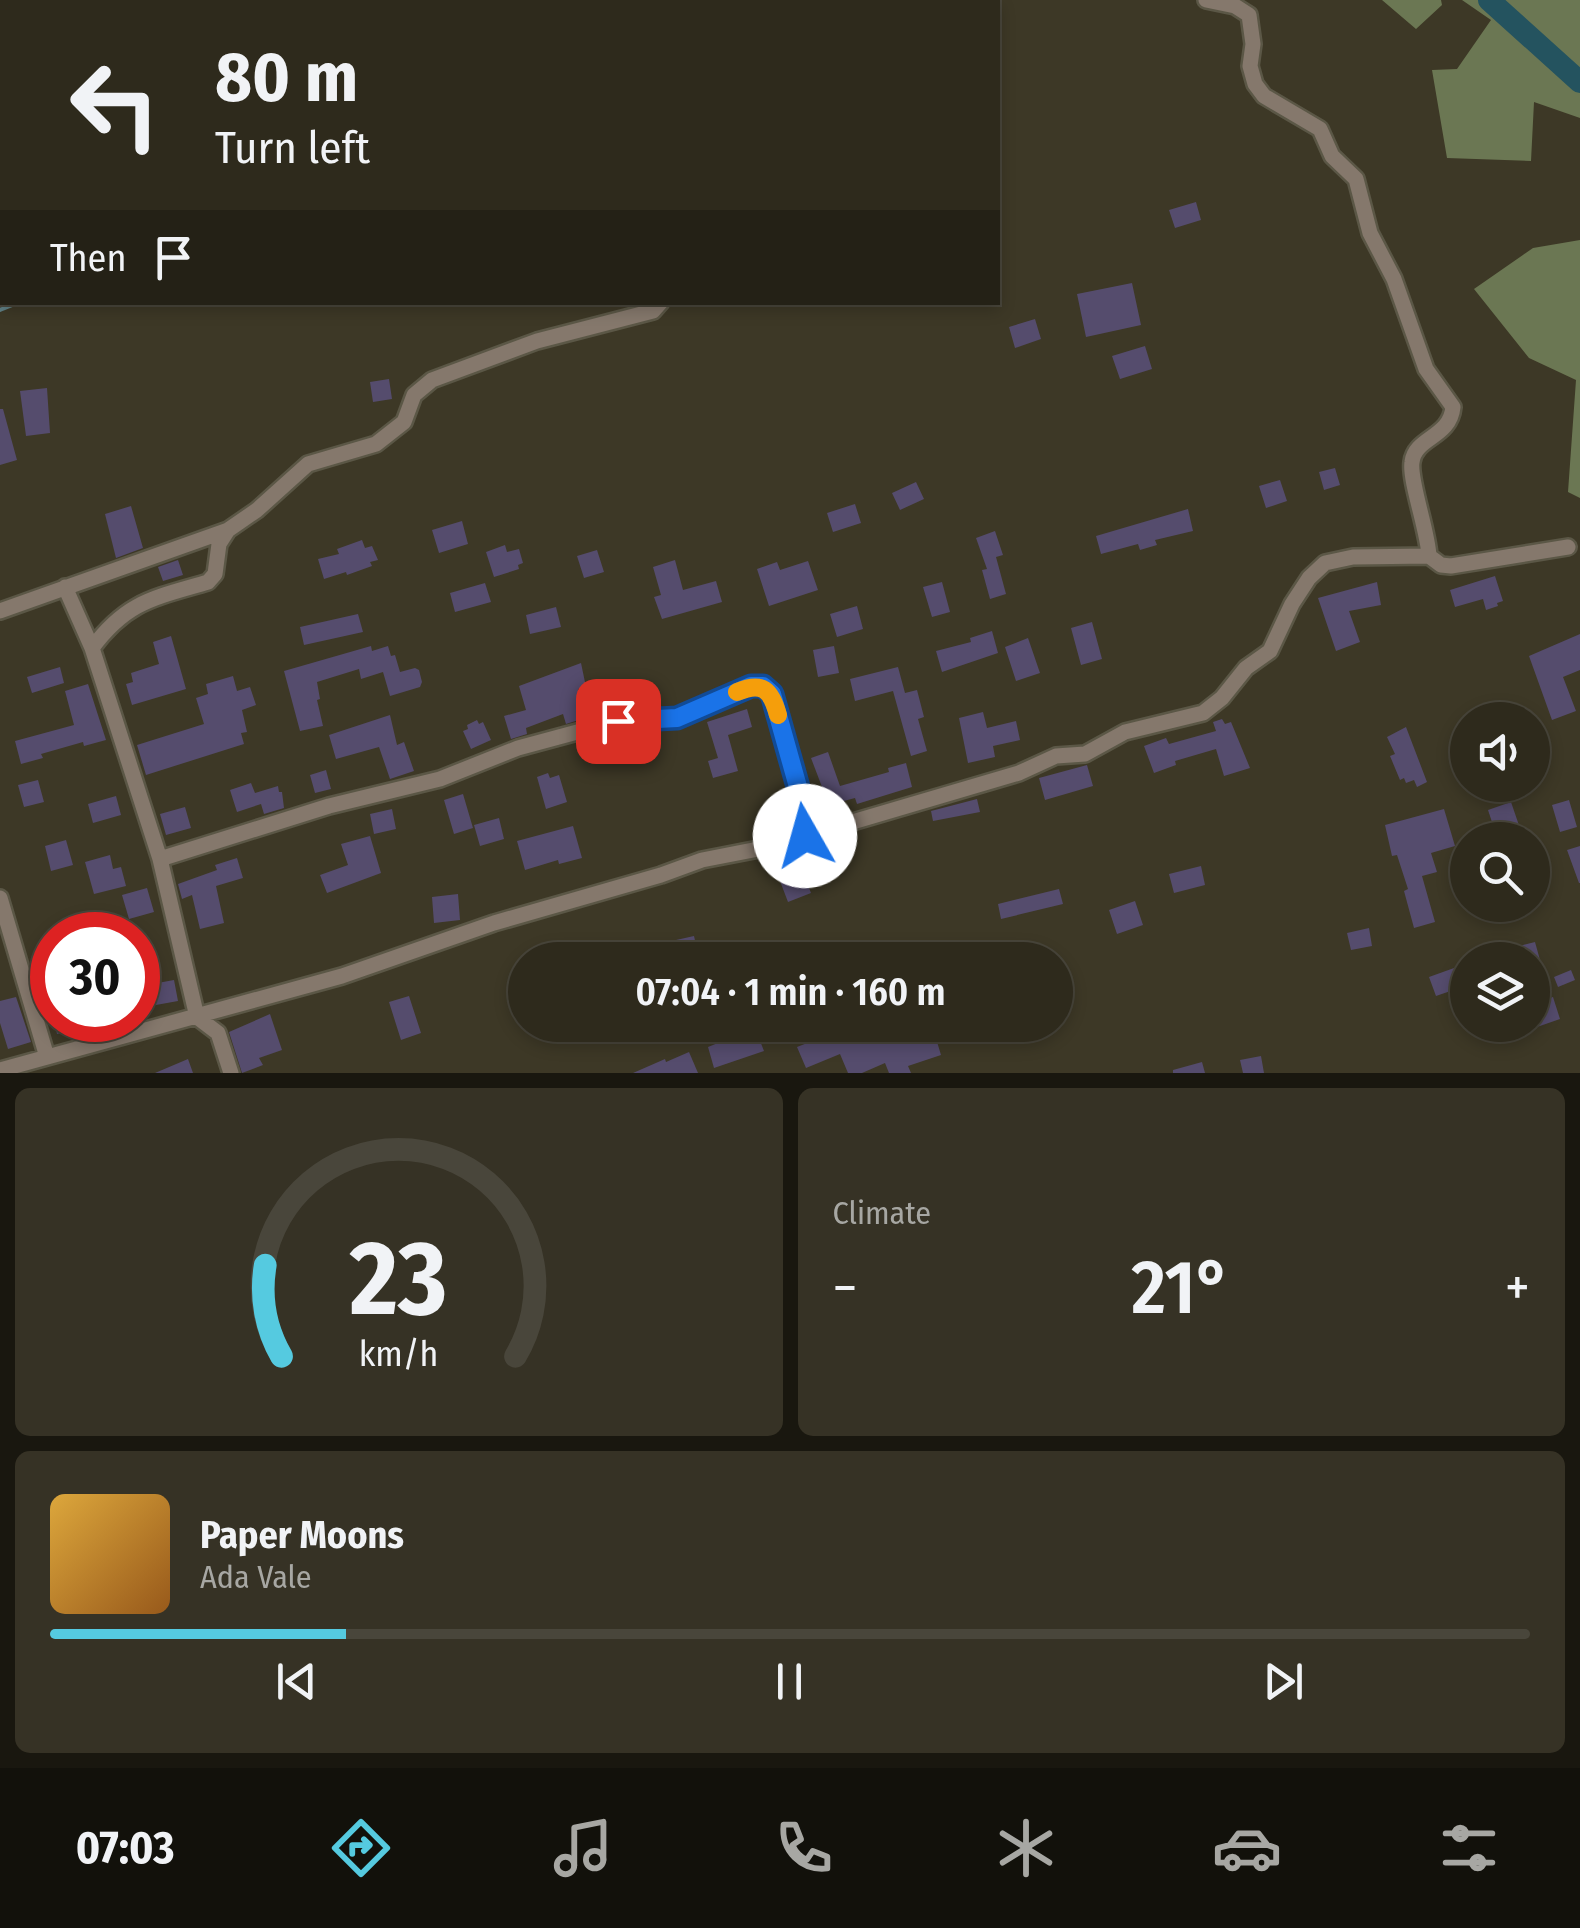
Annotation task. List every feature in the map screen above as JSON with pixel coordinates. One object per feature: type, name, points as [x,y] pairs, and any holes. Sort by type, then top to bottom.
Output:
[{"type":"street","points":[[1206,0],[1235,6],[1249,15],[1253,44],[1250,66],[1255,84],[1264,96],[1320,129],[1332,156],[1356,179],[1370,233],[1394,279],[1426,369],[1453,407],[1448,426],[1417,450],[1411,464],[1429,556]]},
{"type":"street","points":[[0,611],[228,530],[257,510],[308,464],[376,444],[404,422],[414,395],[432,380],[537,342],[653,311],[658,305]]},
{"type":"street","points":[[92,648],[111,622],[133,607],[208,582],[215,574],[219,544],[228,530]]},
{"type":"street","points":[[0,1070],[342,976],[702,860],[769,848],[1019,773],[1056,756],[1085,754],[1125,732],[1203,713],[1222,698],[1246,668],[1270,650],[1292,604],[1309,578],[1325,563],[1353,557],[1429,556],[1441,565],[1474,575],[1496,560],[1568,547]]},
{"type":"street","points":[[65,587],[92,648],[160,859],[197,1016],[218,1033],[231,1073]]},
{"type":"street","points":[[160,859],[329,806],[440,778],[518,748],[618,721],[677,718],[751,686],[763,686],[772,694],[800,794],[805,836]]},
{"type":"street","points":[[0,901],[47,1057]]},
{"type":"green space","points":[[1382,0],[1441,0],[1442,5],[1416,29]]},
{"type":"green space","points":[[1462,0],[1580,0],[1580,118],[1534,102],[1531,161],[1447,158],[1432,70],[1457,69],[1491,20]]},
{"type":"green space","points":[[1580,240],[1580,498],[1568,492],[1576,380],[1529,358],[1474,289],[1533,248]]},
{"type":"building","points":[[1196,202],[1201,220],[1175,228],[1169,210]]},
{"type":"building","points":[[1132,283],[1141,325],[1086,337],[1077,294]]},
{"type":"building","points":[[1035,319],[1041,339],[1015,348],[1009,327]]},
{"type":"building","points":[[1145,346],[1152,369],[1120,379],[1112,356]]},
{"type":"building","points":[[389,379],[392,399],[373,402],[370,382]]},
{"type":"building","points":[[47,388],[50,433],[26,436],[20,391]]},
{"type":"building","points":[[0,409],[17,460],[0,465]]},
{"type":"building","points":[[1335,468],[1340,485],[1324,490],[1319,472]]},
{"type":"building","points":[[1280,480],[1287,501],[1266,508],[1259,486]]},
{"type":"building","points":[[916,482],[924,499],[900,510],[892,493]]},
{"type":"building","points":[[855,504],[861,523],[833,532],[827,513]]},
{"type":"building","points":[[131,506],[143,548],[116,558],[105,514]]},
{"type":"building","points":[[1188,509],[1193,531],[1155,540],[1157,545],[1140,550],[1138,544],[1101,554],[1096,536]]},
{"type":"building","points":[[462,521],[468,544],[439,553],[432,530]]},
{"type":"building","points":[[995,531],[1003,555],[996,557],[1006,594],[990,599],[982,570],[987,569],[976,538]]},
{"type":"building","points":[[362,540],[365,548],[372,546],[378,560],[347,575],[346,572],[324,579],[318,559],[339,554],[337,549]]},
{"type":"building","points":[[505,545],[507,552],[519,549],[523,563],[518,565],[519,569],[494,577],[486,552]]},
{"type":"building","points":[[597,550],[604,572],[584,578],[577,556]]},
{"type":"building","points":[[178,560],[183,575],[163,581],[158,567]]},
{"type":"building","points":[[675,560],[683,590],[716,581],[722,602],[662,619],[654,597],[661,595],[653,567]]},
{"type":"building","points":[[808,561],[818,590],[769,606],[757,569],[777,562],[780,570]]},
{"type":"building","points":[[1495,576],[1503,601],[1498,606],[1486,610],[1483,599],[1455,607],[1450,590]]},
{"type":"building","points":[[942,582],[950,612],[932,617],[923,587]]},
{"type":"building","points":[[1377,582],[1381,605],[1349,611],[1360,642],[1336,651],[1318,598]]},
{"type":"building","points":[[485,583],[491,602],[455,612],[450,593]]},
{"type":"building","points":[[857,606],[863,629],[837,637],[830,614]]},
{"type":"building","points":[[556,607],[561,627],[530,634],[526,615]]},
{"type":"building","points":[[358,614],[363,632],[304,645],[300,627]]},
{"type":"building","points":[[1092,622],[1102,659],[1081,665],[1071,628]]},
{"type":"building","points":[[992,631],[998,653],[942,672],[936,651],[971,642],[970,638]]},
{"type":"building","points":[[1580,634],[1580,670],[1563,677],[1576,711],[1552,720],[1550,702],[1546,702],[1529,656]]},
{"type":"building","points":[[171,636],[186,689],[132,705],[126,684],[133,682],[131,673],[159,664],[153,642]]},
{"type":"building","points":[[1028,638],[1040,673],[1016,681],[1005,647]]},
{"type":"building","points":[[371,646],[372,651],[388,646],[400,672],[419,670],[420,687],[390,696],[383,672],[361,679],[359,669],[317,682],[323,726],[300,731],[284,671]]},
{"type":"building","points":[[834,646],[839,673],[818,677],[813,650]]},
{"type":"building","points":[[581,663],[586,687],[578,689],[585,718],[566,724],[563,714],[526,728],[527,734],[511,739],[504,716],[526,710],[519,686]]},
{"type":"building","points":[[60,667],[64,683],[32,693],[27,677]]},
{"type":"building","points":[[898,667],[905,693],[917,690],[924,717],[918,719],[927,751],[911,756],[893,691],[855,701],[850,679]]},
{"type":"building","points":[[233,676],[237,691],[250,687],[256,705],[242,710],[247,732],[241,733],[244,744],[146,775],[137,745],[204,724],[196,698],[208,694],[206,684]]},
{"type":"building","points":[[88,684],[106,740],[84,746],[83,742],[21,764],[15,741],[74,725],[65,691]]},
{"type":"building","points":[[747,709],[752,727],[728,735],[738,771],[713,778],[708,761],[718,758],[707,722]]},
{"type":"building","points":[[983,712],[987,728],[1016,721],[1020,740],[993,746],[995,757],[968,763],[959,718]]},
{"type":"building","points":[[390,715],[397,745],[404,742],[414,771],[390,779],[379,747],[336,759],[329,735]]},
{"type":"building","points":[[1222,719],[1225,724],[1231,722],[1250,768],[1224,776],[1216,749],[1175,761],[1176,765],[1154,773],[1144,746],[1166,738],[1169,744],[1216,731],[1213,722]]},
{"type":"building","points":[[477,720],[479,724],[483,722],[491,740],[471,749],[463,731]]},
{"type":"building","points":[[1406,727],[1427,782],[1417,787],[1414,780],[1400,780],[1390,756],[1395,754],[1387,737]]},
{"type":"building","points":[[828,752],[840,786],[906,763],[912,787],[857,804],[855,798],[822,807],[820,800],[813,802],[811,794],[811,790],[822,787],[811,758]]},
{"type":"building","points":[[1087,765],[1093,786],[1045,800],[1039,778]]},
{"type":"building","points":[[326,770],[331,789],[315,793],[310,775]]},
{"type":"building","points":[[548,773],[550,778],[559,775],[567,802],[546,809],[537,777]]},
{"type":"building","points":[[38,780],[44,802],[24,807],[18,785]]},
{"type":"building","points":[[251,783],[255,793],[278,786],[284,808],[264,814],[261,804],[237,812],[230,790]]},
{"type":"building","points":[[463,794],[473,828],[454,834],[444,800]]},
{"type":"building","points":[[116,796],[121,815],[93,823],[88,804]]},
{"type":"building","points":[[977,799],[980,812],[933,821],[931,811]]},
{"type":"building","points":[[1569,800],[1577,827],[1560,832],[1552,805]]},
{"type":"building","points":[[1511,802],[1518,822],[1492,822],[1488,810]]},
{"type":"building","points":[[185,807],[191,828],[166,835],[160,814]]},
{"type":"building","points":[[392,809],[396,829],[374,834],[370,814]]},
{"type":"building","points":[[1444,809],[1450,847],[1431,853],[1437,872],[1422,876],[1435,922],[1414,928],[1404,891],[1408,889],[1397,855],[1392,856],[1385,825]]},
{"type":"building","points":[[499,818],[504,839],[480,846],[474,825]]},
{"type":"building","points":[[573,826],[582,858],[525,870],[517,841]]},
{"type":"building","points":[[370,836],[381,873],[327,893],[320,875],[348,865],[341,844]]},
{"type":"building","points":[[66,840],[73,865],[51,871],[45,846]]},
{"type":"building","points":[[1580,846],[1580,883],[1579,883],[1567,850]]},
{"type":"building","points":[[110,855],[113,869],[121,867],[126,886],[94,894],[85,862]]},
{"type":"building","points":[[237,858],[243,878],[216,886],[224,923],[200,929],[192,895],[182,899],[178,884]]},
{"type":"building","points":[[1201,866],[1205,885],[1174,893],[1169,874]]},
{"type":"building","points":[[803,872],[811,893],[788,902],[780,881]]},
{"type":"building","points":[[147,888],[154,912],[127,912],[122,895]]},
{"type":"building","points":[[1059,889],[1063,904],[1001,919],[998,904]]},
{"type":"building","points":[[458,894],[460,920],[434,923],[432,897]]},
{"type":"building","points":[[1135,901],[1143,925],[1117,934],[1109,910]]},
{"type":"building","points":[[1369,928],[1372,946],[1351,950],[1347,933]]},
{"type":"building","points":[[694,936],[695,942],[667,942]]},
{"type":"building","points":[[1450,969],[1450,991],[1436,996],[1429,977]]},
{"type":"building","points":[[1571,970],[1575,980],[1558,987],[1554,977]]},
{"type":"building","points":[[174,980],[178,1001],[160,1004],[160,983]]},
{"type":"building","points":[[409,996],[421,1033],[401,1040],[389,1002]]},
{"type":"building","points":[[16,997],[31,1042],[8,1049],[0,1023],[0,1001]]},
{"type":"building","points":[[1553,997],[1560,1019],[1550,1022]]},
{"type":"building","points":[[270,1014],[282,1050],[259,1058],[263,1065],[242,1073],[229,1032]]},
{"type":"building","points":[[720,1042],[760,1042],[764,1051],[714,1068],[708,1047]]},
{"type":"building","points":[[810,1042],[937,1042],[941,1055],[908,1066],[911,1073],[889,1073],[885,1063],[862,1073],[848,1073],[840,1054],[806,1068],[797,1047]]},
{"type":"building","points":[[689,1052],[698,1073],[633,1073],[665,1059],[666,1062]]},
{"type":"building","points":[[1261,1056],[1264,1073],[1243,1073],[1240,1060]]},
{"type":"building","points":[[188,1059],[193,1073],[155,1073]]},
{"type":"building","points":[[1202,1062],[1205,1073],[1173,1073],[1173,1070]]},
{"type":"waterway","points":[[1489,0],[1580,82]]},
{"type":"waterway","points":[[0,310],[12,305]]},
{"type":"slow traffic","points":[[737,692],[763,686],[772,694],[778,715]]},
{"type":"route","points":[[618,721],[677,718],[751,686],[763,686],[772,694],[795,774],[805,836]]}]
